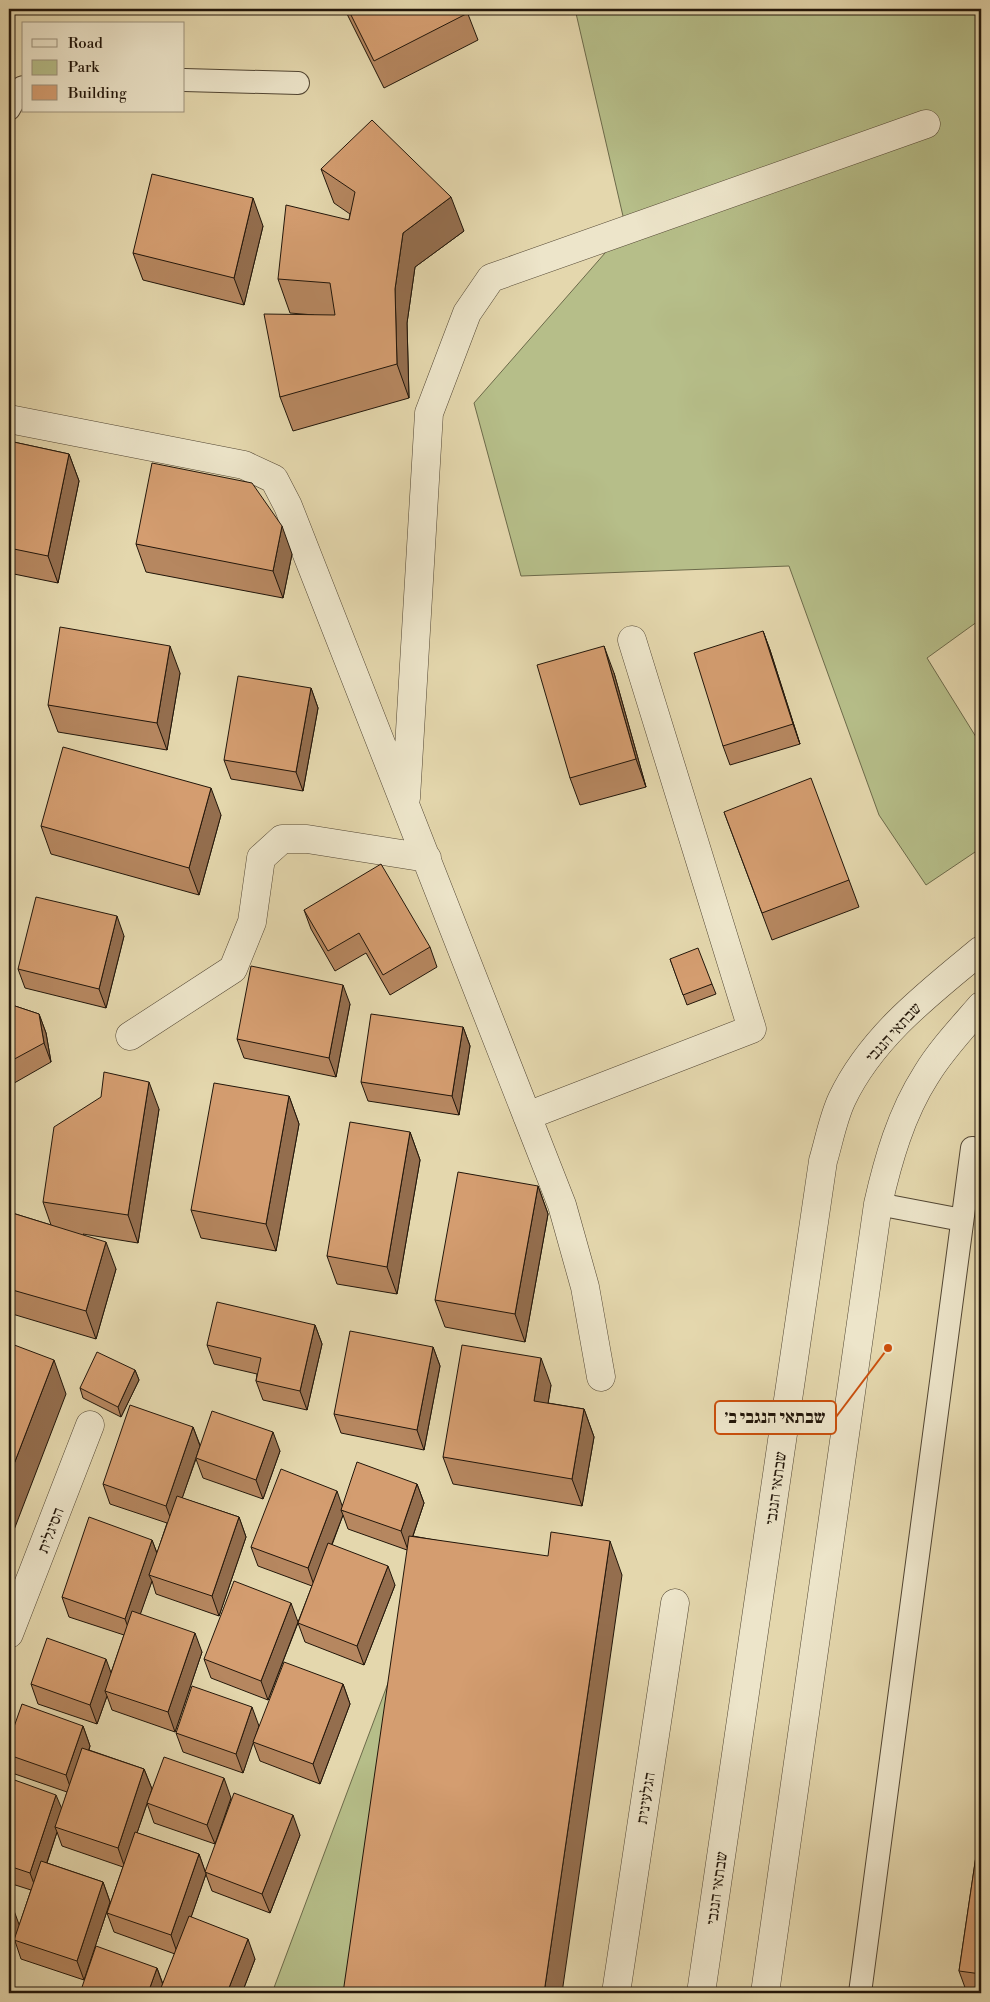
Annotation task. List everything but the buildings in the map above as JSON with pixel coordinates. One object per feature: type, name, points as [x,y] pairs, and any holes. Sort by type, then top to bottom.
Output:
[{"type":"street","points":[[406,807],[429,413],[467,313],[491,278],[926,124]]},
{"type":"street","points":[[9,419],[244,465],[274,478],[288,506],[562,1206],[585,1287],[601,1377]]},
{"type":"street","points":[[527,1116],[752,1028],[632,640]]},
{"type":"street","points":[[130,1036],[233,969],[252,922],[261,858],[282,838],[307,839],[427,858]]},
{"type":"street","name":"שבתאי הנגבי","points":[[701,1993],[823,1161],[842,1099],[873,1050],[920,1000],[981,950]]},
{"type":"street","points":[[765,1993],[878,1204],[887,1165],[903,1120],[926,1075],[981,1006]]},
{"type":"street","name":"הסיגלית","points":[[9,1634],[90,1425]]},
{"type":"street","name":"הגלעינית","points":[[616,1993],[675,1603]]},
{"type":"lane","points":[[185,80],[298,83]]},
{"type":"lane","points":[[9,110],[22,88]]},
{"type":"lane","points":[[860,1993],[972,1148]]},
{"type":"lane","points":[[878,1204],[962,1220]]},
{"type":"green space","points":[[575,9],[981,9],[981,619],[927,658],[981,745],[981,848],[926,885],[879,815],[789,566],[521,576],[474,403],[626,229]]},
{"type":"green space","points":[[415,1611],[361,1993],[272,1993]]},
{"type":"place","name":"שבתאי הנגבי ב׳","points":[[888,1348]]}]
